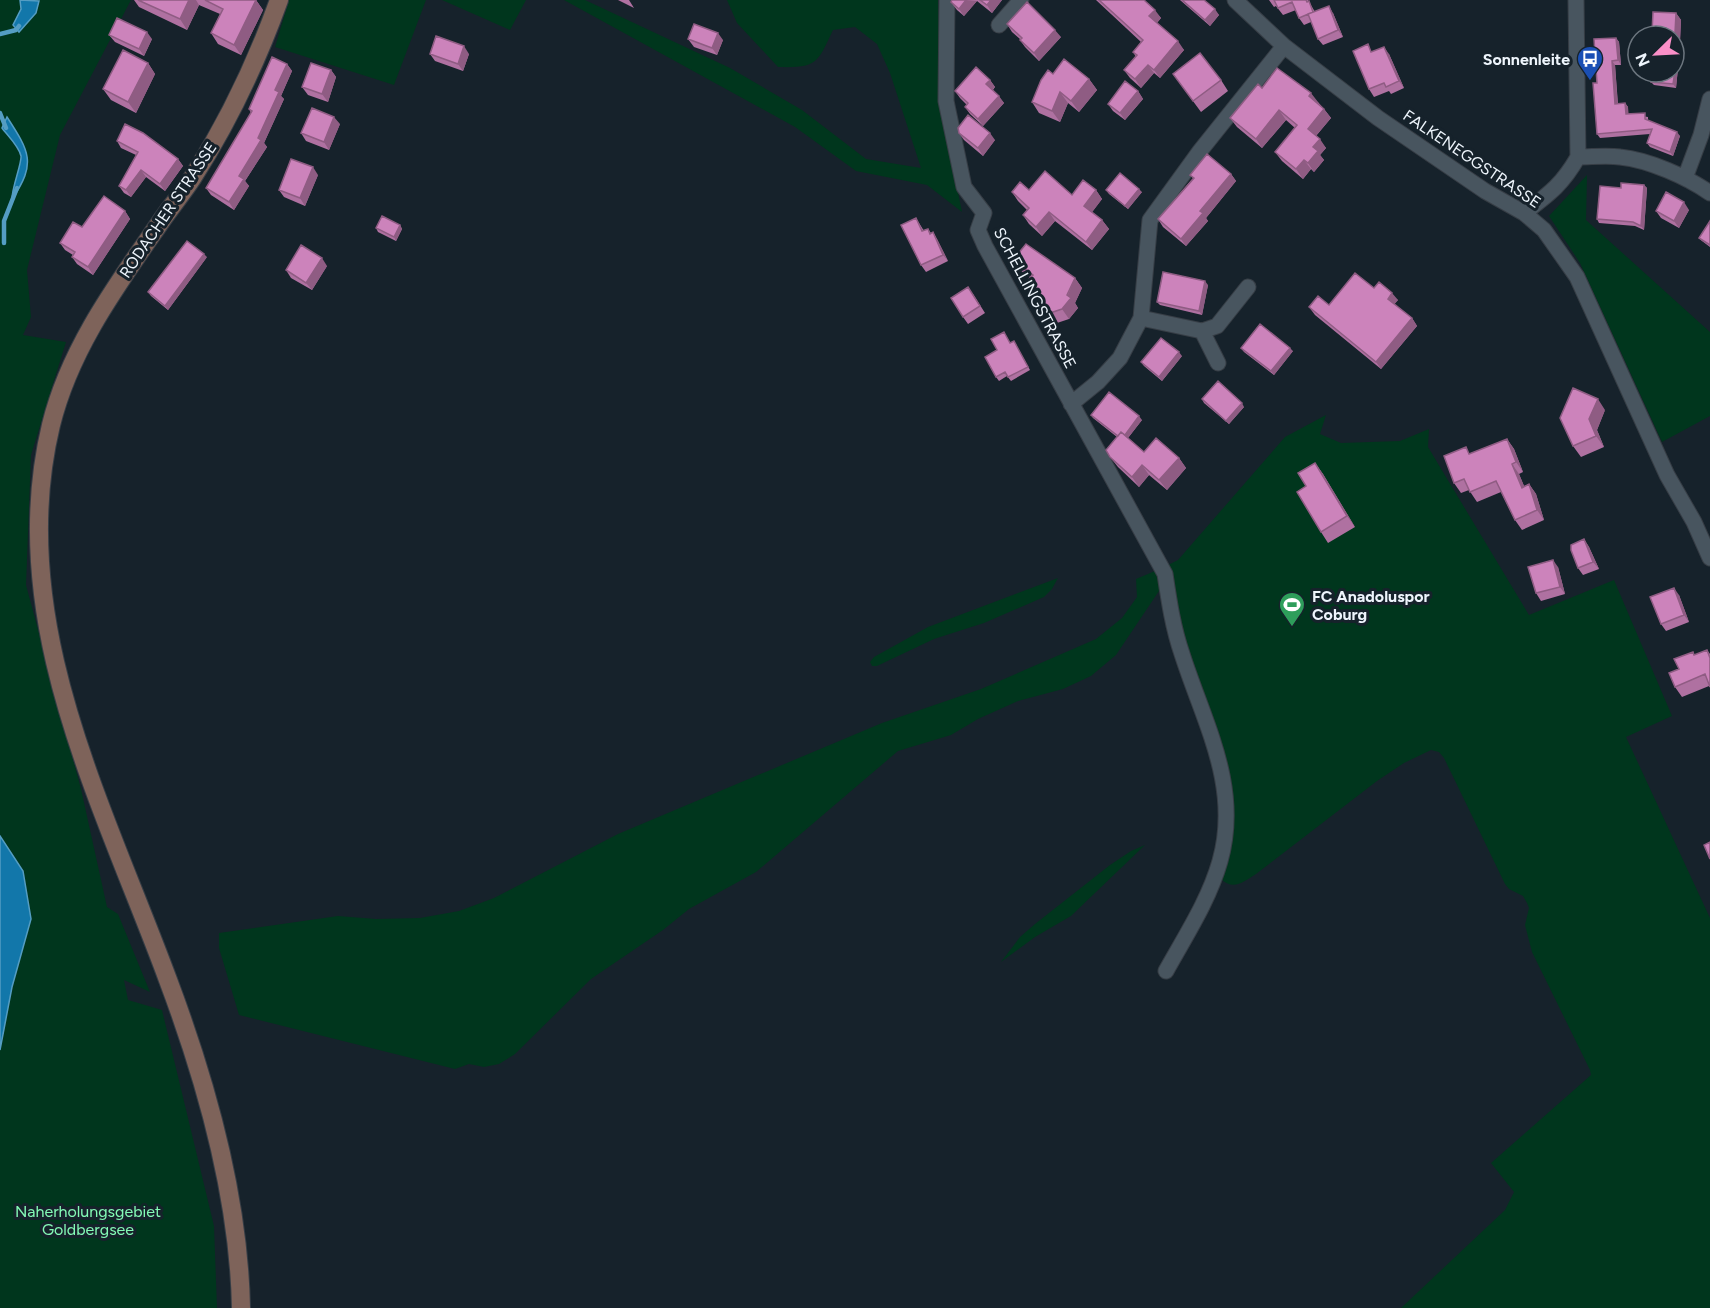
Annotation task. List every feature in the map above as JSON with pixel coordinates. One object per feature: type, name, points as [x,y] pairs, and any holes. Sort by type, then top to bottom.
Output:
[{"type":"street","name":"RODACHER STRASSE","points":[[241,1308],[230,1207],[215,1131],[187,1033],[169,980],[96,794],[67,708],[52,652],[44,604],[39,515],[43,465],[51,423],[65,380],[79,349],[94,321],[192,179],[221,130],[269,28],[279,0]]},
{"type":"street","name":"SCHELLINGSTRASSE","points":[[946,0],[946,101],[964,187],[984,213],[978,230],[1165,574],[1181,653],[1214,740],[1225,784],[1227,824],[1221,859],[1210,890],[1166,971]]},
{"type":"street","points":[[999,25],[1021,0]]},
{"type":"street","name":"FALKENEGGSTRASSE","points":[[1234,0],[1284,45],[1378,118],[1485,191],[1524,213],[1544,230],[1577,277],[1667,475],[1694,522],[1710,558]]},
{"type":"street","points":[[1524,213],[1556,189],[1569,174],[1578,158],[1576,0]]},
{"type":"street","points":[[1071,404],[1098,382],[1120,358],[1141,318],[1150,220],[1200,151],[1284,45]]},
{"type":"street","points":[[1684,178],[1701,135],[1710,99]]},
{"type":"street","points":[[1578,158],[1620,157],[1643,162],[1684,178],[1710,193]]},
{"type":"street","points":[[1141,318],[1202,331],[1216,326],[1248,287]]},
{"type":"street","points":[[1202,331],[1218,363]]},
{"type":"street","points":[[1694,522],[1710,520]]},
{"type":"green space","name":"Naherholungsgebiet Goldbergsee","points":[[0,0],[131,0],[60,135],[27,270],[31,317],[23,335],[66,342],[31,455],[26,585],[81,789],[107,907],[118,914],[150,992],[124,980],[128,1000],[162,1010],[214,1226],[217,1308],[0,1308]]},
{"type":"green space","points":[[289,0],[426,0],[394,85],[275,47]]},
{"type":"green space","points":[[442,0],[526,0],[510,30]]},
{"type":"green space","points":[[564,0],[585,0],[730,68],[802,110],[866,159],[921,168],[890,73],[877,44],[855,27],[833,30],[814,62],[801,66],[778,67],[737,23],[727,0],[938,0],[942,114],[962,212],[927,185],[856,171],[795,127]]},
{"type":"green space","points":[[1587,175],[1586,220],[1710,332],[1710,416],[1662,442],[1580,263],[1549,216]]},
{"type":"green space","points":[[1326,415],[1320,434],[1341,443],[1400,441],[1429,429],[1428,447],[1529,615],[1614,580],[1672,716],[1626,737],[1710,918],[1710,1308],[1401,1308],[1505,1210],[1514,1192],[1491,1163],[1591,1075],[1532,952],[1525,925],[1529,908],[1527,903],[1523,896],[1509,889],[1505,884],[1439,752],[1431,750],[1404,763],[1377,781],[1247,880],[1234,885],[1221,879],[1230,818],[1184,652],[1168,565],[1178,560],[1285,437]]},
{"type":"green space","points":[[1155,571],[1161,588],[1116,655],[1091,676],[1063,689],[1018,701],[978,719],[951,735],[898,751],[756,872],[689,909],[663,930],[591,979],[515,1054],[499,1064],[484,1067],[469,1064],[455,1069],[239,1015],[219,948],[219,933],[338,916],[376,919],[420,918],[459,911],[494,898],[618,834],[882,723],[981,689],[1096,639],[1122,618],[1137,597],[1136,579]]},
{"type":"green space","points":[[1058,578],[1044,597],[984,623],[934,639],[877,666],[872,666],[870,662],[874,657],[928,627]]},
{"type":"green space","points":[[1145,845],[1071,916],[1035,937],[1001,962],[1020,937],[1035,924],[1110,865]]},
{"type":"water","points":[[20,0],[39,1],[36,13],[19,32],[13,25],[21,9]]},
{"type":"water","points":[[7,117],[21,139],[27,157],[25,176],[12,199],[21,156],[2,128]]},
{"type":"water","points":[[0,836],[23,871],[31,919],[12,987],[0,1050]]},
{"type":"building","points":[[138,0],[189,0],[180,19]]},
{"type":"building","points":[[205,0],[256,0],[234,45],[211,33],[223,9]]},
{"type":"building","points":[[952,0],[966,0],[959,9],[951,2]]},
{"type":"building","points":[[980,0],[991,0],[987,5]]},
{"type":"building","points":[[1099,0],[1144,0],[1155,10],[1149,16],[1178,41],[1154,70],[1148,65],[1135,79],[1124,70],[1137,55],[1133,52],[1143,40]]},
{"type":"building","points":[[1182,0],[1204,0],[1215,9],[1205,20]]},
{"type":"building","points":[[1274,0],[1306,0],[1309,1],[1313,12],[1299,18],[1292,2],[1278,8]]},
{"type":"building","points":[[1027,2],[1055,30],[1034,53],[1007,24]]},
{"type":"building","points":[[1329,6],[1338,30],[1318,39],[1308,14]]},
{"type":"building","points":[[1653,12],[1676,13],[1675,24],[1652,24]]},
{"type":"building","points":[[117,18],[147,32],[139,49],[109,35]]},
{"type":"building","points":[[694,24],[718,33],[712,48],[688,39]]},
{"type":"building","points":[[436,36],[464,46],[458,64],[430,54]]},
{"type":"building","points":[[1616,38],[1618,60],[1612,61],[1615,104],[1625,103],[1626,114],[1645,113],[1645,119],[1677,132],[1670,152],[1647,143],[1652,129],[1597,134],[1593,83],[1597,83],[1594,39]]},
{"type":"building","points":[[1368,44],[1371,52],[1384,47],[1399,81],[1386,87],[1384,83],[1369,89],[1353,51]]},
{"type":"building","points":[[123,50],[148,63],[128,102],[103,89]]},
{"type":"building","points":[[1200,53],[1221,80],[1193,101],[1173,74]]},
{"type":"building","points":[[272,57],[287,64],[275,90],[279,92],[258,138],[261,140],[239,176],[244,179],[229,202],[206,188],[252,111],[249,109]]},
{"type":"building","points":[[1064,59],[1089,79],[1071,101],[1060,92],[1052,111],[1032,102],[1048,70],[1053,74]]},
{"type":"building","points":[[311,63],[331,70],[322,94],[302,87]]},
{"type":"building","points":[[976,67],[990,80],[986,84],[999,96],[978,119],[965,107],[968,103],[955,91]]},
{"type":"building","points":[[1277,68],[1311,93],[1309,96],[1324,109],[1308,129],[1320,139],[1313,147],[1318,151],[1308,163],[1304,160],[1296,169],[1275,152],[1297,125],[1279,110],[1256,139],[1230,118],[1258,84],[1262,88]]},
{"type":"building","points":[[1125,81],[1138,91],[1120,113],[1108,104]]},
{"type":"building","points":[[312,108],[334,117],[324,142],[301,133]]},
{"type":"building","points":[[968,115],[990,133],[978,148],[959,133],[958,128]]},
{"type":"building","points":[[125,124],[143,133],[178,159],[160,184],[141,170],[126,190],[119,186],[138,152],[117,141]]},
{"type":"building","points":[[1207,154],[1231,174],[1200,211],[1203,213],[1181,239],[1158,219],[1194,178],[1190,175]]},
{"type":"building","points":[[291,159],[313,167],[300,198],[279,190]]},
{"type":"building","points":[[1045,171],[1072,195],[1083,180],[1096,190],[1084,206],[1102,220],[1086,242],[1049,212],[1036,227],[1023,215],[1029,208],[1012,192],[1020,182],[1029,190]]},
{"type":"building","points":[[1120,173],[1139,189],[1125,206],[1106,190]]},
{"type":"building","points":[[1621,183],[1644,185],[1641,226],[1633,222],[1597,219],[1600,186],[1621,188]]},
{"type":"building","points":[[1666,192],[1684,202],[1674,221],[1656,211]]},
{"type":"building","points":[[104,196],[125,211],[88,267],[72,257],[75,252],[60,243],[73,222],[82,227]]},
{"type":"building","points":[[382,216],[400,225],[394,237],[376,228]]},
{"type":"building","points":[[916,218],[922,231],[928,229],[930,234],[933,232],[943,255],[921,265],[901,225]]},
{"type":"building","points":[[1710,221],[1710,245],[1699,238]]},
{"type":"building","points":[[187,241],[204,254],[165,306],[148,292]]},
{"type":"building","points":[[1026,244],[1075,278],[1067,295],[1071,298],[1062,309],[1047,314],[1029,279],[1033,275],[1013,260]]},
{"type":"building","points":[[301,245],[322,258],[306,283],[286,270]]},
{"type":"building","points":[[1163,272],[1205,281],[1199,311],[1157,302]]},
{"type":"building","points":[[1355,273],[1374,288],[1379,282],[1392,293],[1388,299],[1412,318],[1376,362],[1309,307],[1318,296],[1329,305]]},
{"type":"building","points":[[968,287],[980,306],[963,317],[951,298]]},
{"type":"building","points":[[1260,324],[1290,348],[1271,371],[1241,348]]},
{"type":"building","points":[[1004,332],[1010,343],[1014,341],[1028,367],[1008,377],[1005,372],[996,377],[985,357],[997,350],[991,339]]},
{"type":"building","points":[[1161,338],[1179,352],[1159,377],[1141,362]]},
{"type":"building","points":[[1218,381],[1242,403],[1226,421],[1202,399]]},
{"type":"building","points":[[1573,388],[1598,399],[1589,419],[1596,436],[1573,446],[1560,418]]},
{"type":"building","points":[[1109,392],[1139,416],[1125,435],[1121,432],[1118,436],[1091,415]]},
{"type":"building","points":[[1121,432],[1144,452],[1156,438],[1179,458],[1159,480],[1142,465],[1132,477],[1110,457],[1106,450]]},
{"type":"building","points":[[1507,439],[1516,462],[1512,464],[1522,488],[1529,484],[1537,510],[1515,520],[1496,481],[1470,492],[1464,479],[1454,483],[1444,456],[1466,447],[1469,454]]},
{"type":"building","points":[[1315,463],[1347,516],[1321,532],[1297,492],[1306,486],[1298,473]]},
{"type":"building","points":[[1584,539],[1593,562],[1578,568],[1571,545]]},
{"type":"building","points":[[1553,560],[1560,587],[1536,593],[1528,567]]},
{"type":"building","points":[[1674,588],[1684,615],[1661,624],[1650,597]]},
{"type":"building","points":[[1707,650],[1710,658],[1710,687],[1705,674],[1675,687],[1669,673],[1679,669],[1674,659]]},
{"type":"building","points":[[1710,842],[1710,859],[1704,845]]},
{"type":"waterway","points":[[0,34],[16,30],[19,26]]},
{"type":"waterway","points":[[0,113],[6,128]]},
{"type":"waterway","points":[[4,243],[4,221],[17,188]]},
{"type":"place","name":"Sonnenleite","points":[[1590,82]]},
{"type":"place","name":"FC Anadoluspor Coburg","points":[[1292,628]]}]
